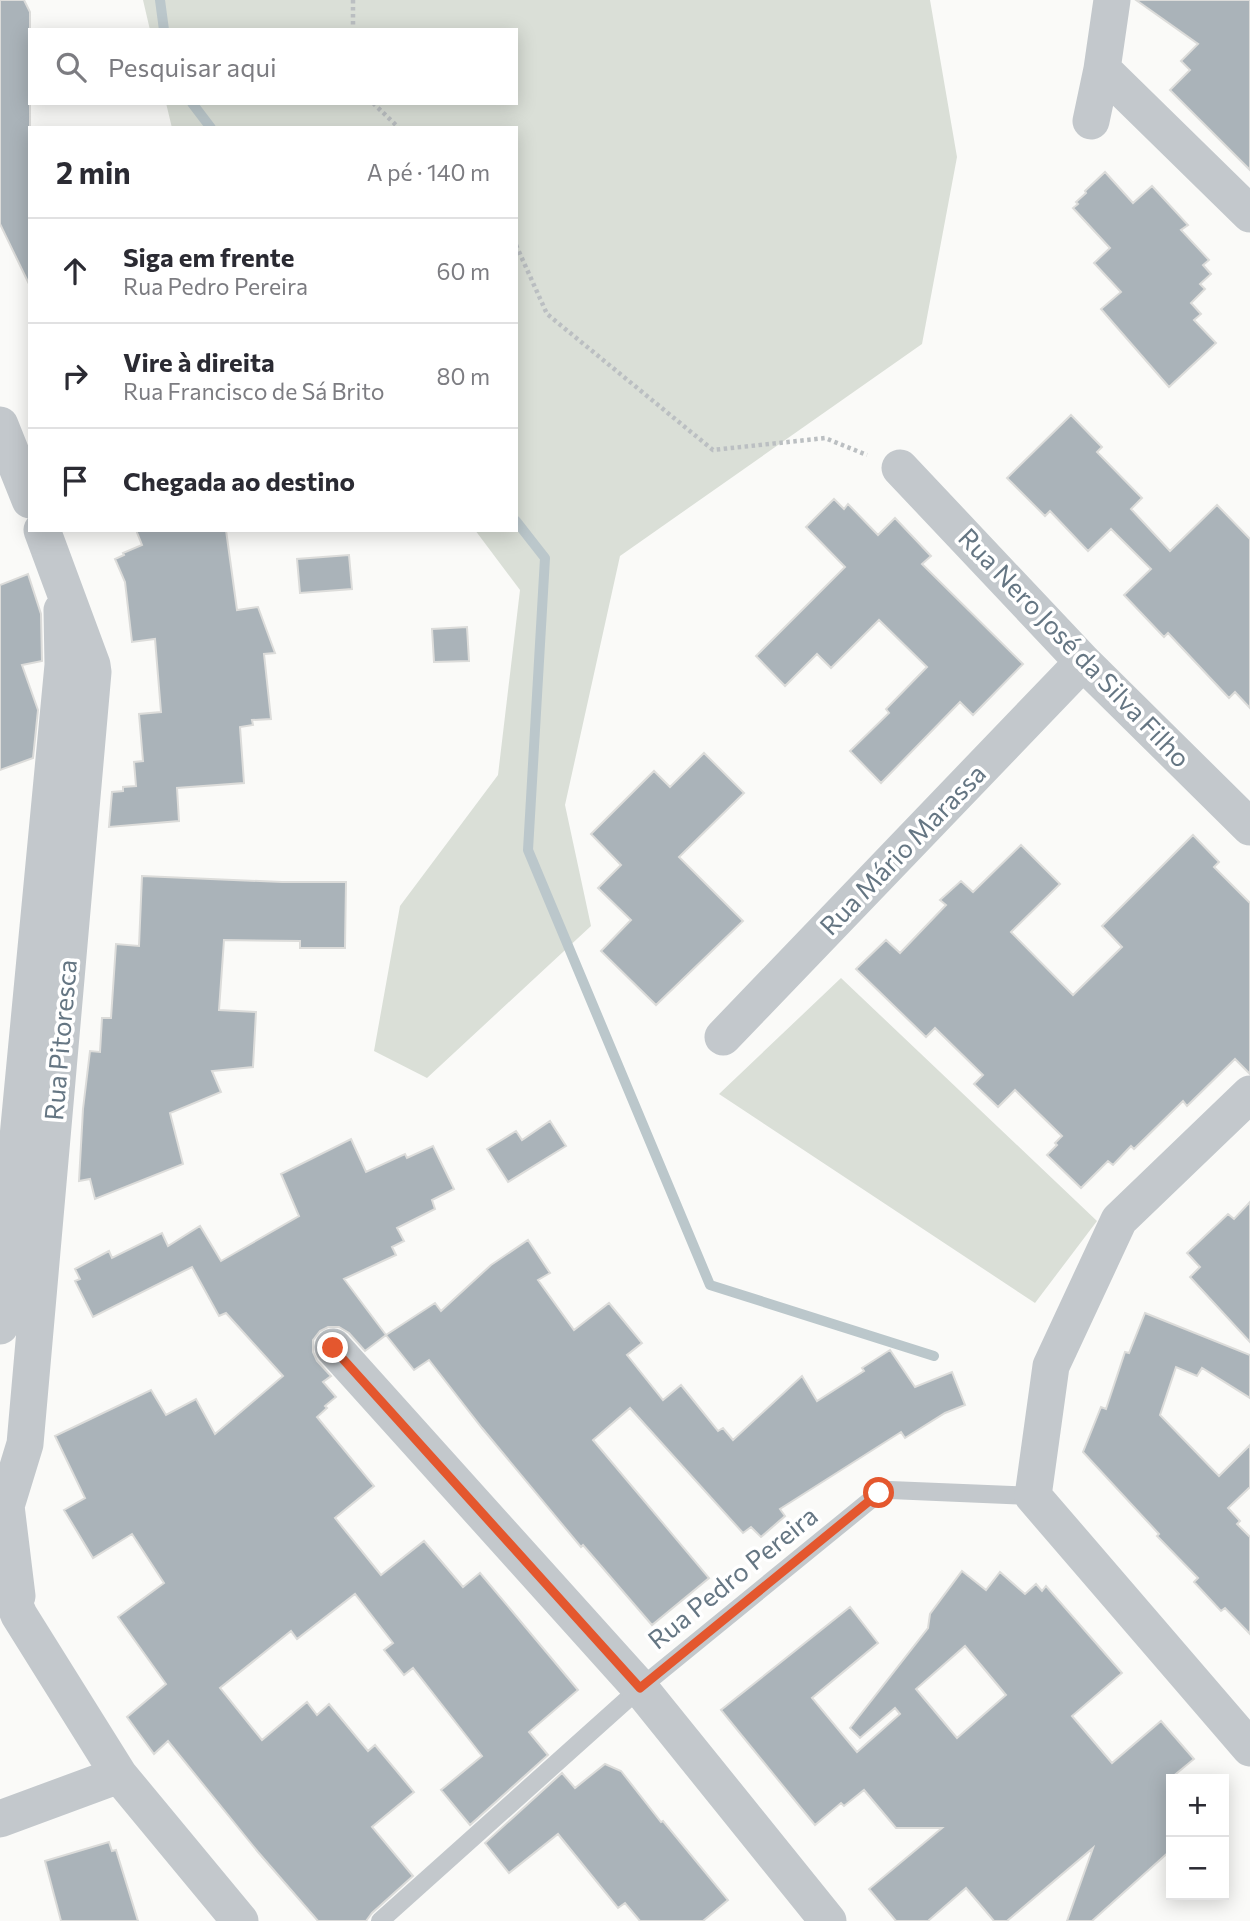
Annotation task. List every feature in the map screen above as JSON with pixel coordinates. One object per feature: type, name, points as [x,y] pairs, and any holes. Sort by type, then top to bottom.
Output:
[{"type":"street","points":[[1091,121],[1112,0]]},
{"type":"street","points":[[1102,68],[1250,214]]},
{"type":"street","points":[[0,425],[28,495]]},
{"type":"street","name":"Rua Nero José da Silva Filho","points":[[900,468],[1083,662],[1250,827]]},
{"type":"street","name":"Rua Pitoresca","points":[[19,1615],[3,1494],[25,1444],[93,672],[43,532]]},
{"type":"street","name":"Rua Pitoresca","points":[[0,1326],[63,665],[61,578]]},
{"type":"street","name":"Rua Mário Marassa","points":[[723,1037],[1083,662]]},
{"type":"street","points":[[1250,1094],[1119,1220],[1051,1366],[1033,1496],[1250,1748]]},
{"type":"street","points":[[333,1348],[640,1688],[828,1921]]},
{"type":"street","points":[[0,1570],[19,1615],[119,1775],[240,1921]]},
{"type":"street","points":[[0,1819],[119,1775]]},
{"type":"lane","name":"Rua Pedro Pereira","points":[[380,1921],[640,1688],[884,1490],[1033,1496]]},
{"type":"path","points":[[353,0],[353,28]]},
{"type":"path","points":[[375,105],[397,126]]},
{"type":"path","points":[[518,249],[547,314],[713,450],[825,438],[900,468]]},
{"type":"shaded area","points":[[143,0],[930,0],[957,157],[922,344],[620,556],[565,805],[591,926],[427,1078],[374,1051],[400,906],[498,775],[520,590],[476,532],[518,532],[518,126],[172,126],[166,105],[518,105],[518,28],[150,28]]},
{"type":"shaded area","points":[[841,978],[1097,1221],[1035,1303],[719,1094]]},
{"type":"building","points":[[0,0],[24,0],[30,12],[28,282],[0,224]]},
{"type":"building","points":[[1136,0],[1250,0],[1250,170],[1170,90],[1190,70],[1181,61],[1198,44]]},
{"type":"building","points":[[1105,172],[1133,203],[1152,186],[1188,225],[1181,230],[1209,260],[1203,265],[1211,274],[1200,284],[1205,289],[1191,303],[1201,314],[1194,320],[1216,343],[1169,387],[1101,309],[1121,292],[1094,263],[1110,248],[1073,208],[1085,191]]},
{"type":"building","points":[[1071,415],[1102,447],[1097,452],[1142,498],[1131,509],[1170,551],[1217,505],[1250,539],[1250,708],[1235,692],[1229,698],[1168,633],[1164,637],[1124,595],[1151,569],[1111,529],[1088,551],[1050,511],[1045,516],[1007,478]]},
{"type":"building","points":[[834,499],[844,509],[848,504],[878,535],[895,518],[931,556],[922,564],[1023,664],[973,715],[960,702],[881,783],[850,751],[889,713],[886,709],[927,667],[879,620],[831,668],[817,654],[785,686],[756,656],[845,567],[806,527]]},
{"type":"building","points":[[137,532],[226,532],[237,610],[258,607],[275,653],[264,654],[271,719],[252,720],[253,725],[240,727],[244,783],[177,788],[179,821],[109,827],[112,792],[123,791],[123,787],[136,786],[134,762],[143,761],[139,714],[161,712],[155,639],[132,642],[125,582],[115,559],[142,545]]},
{"type":"building","points":[[349,555],[352,589],[300,593],[297,559]]},
{"type":"building","points":[[28,574],[41,614],[42,661],[22,665],[38,710],[33,758],[0,770],[0,585]]},
{"type":"building","points":[[467,627],[469,661],[434,662],[432,629]]},
{"type":"building","points":[[704,753],[744,793],[679,857],[743,921],[656,1005],[601,951],[631,920],[598,888],[621,865],[591,834],[654,771],[670,787]]},
{"type":"building","points":[[1193,835],[1219,862],[1214,867],[1250,903],[1250,1074],[1235,1059],[1187,1106],[1183,1101],[1134,1149],[1131,1146],[1113,1165],[1108,1161],[1081,1188],[1047,1155],[1062,1136],[1015,1090],[998,1107],[974,1084],[983,1075],[935,1028],[926,1037],[856,969],[886,940],[900,953],[946,905],[940,900],[961,881],[973,892],[1021,845],[1060,884],[1011,932],[1073,995],[1122,947],[1102,926]]},
{"type":"building","points":[[142,876],[346,882],[345,948],[300,948],[300,941],[224,940],[219,1010],[256,1012],[253,1067],[212,1071],[221,1092],[170,1113],[183,1164],[95,1199],[90,1179],[79,1181],[90,1051],[100,1052],[102,1018],[111,1018],[116,944],[139,946]]},
{"type":"building","points":[[550,1121],[566,1146],[508,1182],[487,1149],[516,1131],[522,1140]]},
{"type":"building","points":[[351,1139],[366,1172],[405,1154],[407,1158],[433,1146],[454,1189],[432,1200],[435,1209],[397,1228],[404,1241],[392,1247],[396,1255],[344,1279],[386,1335],[365,1351],[349,1333],[339,1327],[328,1327],[320,1331],[313,1340],[313,1352],[317,1361],[331,1376],[323,1382],[336,1397],[317,1417],[374,1486],[335,1518],[381,1575],[424,1541],[463,1587],[480,1573],[578,1690],[529,1732],[548,1755],[470,1825],[441,1790],[482,1756],[413,1668],[404,1675],[384,1650],[393,1643],[355,1594],[297,1639],[291,1631],[220,1688],[262,1740],[307,1702],[317,1715],[329,1704],[368,1751],[375,1745],[414,1792],[372,1827],[413,1876],[366,1921],[318,1921],[168,1741],[154,1754],[127,1717],[166,1684],[118,1617],[164,1583],[132,1534],[93,1558],[64,1510],[85,1498],[55,1436],[151,1390],[166,1415],[196,1399],[215,1434],[283,1376],[226,1313],[219,1316],[192,1267],[93,1317],[75,1281],[80,1279],[75,1269],[109,1251],[112,1258],[162,1233],[168,1246],[200,1226],[221,1261],[299,1216],[281,1174]]},
{"type":"building","points":[[1250,1202],[1250,1342],[1190,1277],[1200,1267],[1187,1253],[1228,1214],[1234,1219]]},
{"type":"building","points":[[528,1240],[550,1273],[538,1280],[574,1330],[609,1303],[642,1343],[627,1355],[663,1400],[681,1385],[718,1431],[723,1428],[733,1440],[802,1376],[817,1401],[864,1371],[862,1368],[890,1350],[915,1387],[952,1372],[965,1405],[945,1413],[905,1438],[901,1432],[780,1509],[785,1516],[761,1537],[751,1527],[743,1533],[630,1408],[593,1440],[709,1578],[652,1625],[583,1545],[581,1547],[429,1360],[414,1370],[386,1335],[435,1303],[441,1311],[491,1265]]},
{"type":"building","points":[[1145,1313],[1250,1355],[1250,1398],[1202,1368],[1197,1376],[1176,1367],[1160,1415],[1219,1476],[1250,1445],[1250,1487],[1228,1508],[1240,1521],[1237,1524],[1250,1537],[1250,1634],[1225,1608],[1221,1611],[1194,1582],[1198,1578],[1083,1452],[1101,1407],[1106,1409],[1125,1352],[1129,1353]]},
{"type":"building","points":[[962,1571],[986,1590],[1000,1572],[1025,1594],[1036,1584],[1042,1591],[1046,1586],[1122,1673],[1072,1716],[1112,1763],[1161,1721],[1194,1759],[1176,1774],[1166,1774],[1166,1854],[1092,1921],[1067,1921],[1093,1848],[1007,1921],[994,1921],[966,1888],[928,1921],[896,1921],[869,1889],[942,1828],[896,1828],[864,1790],[844,1806],[841,1803],[815,1825],[721,1710],[850,1607],[878,1643],[812,1698],[857,1752],[900,1714],[895,1708],[860,1738],[850,1728],[928,1628],[930,1614]],"holes":[[[965,1646],[1006,1695],[957,1738],[916,1689]]]},
{"type":"building","points":[[605,1764],[621,1771],[728,1900],[703,1921],[640,1921],[625,1903],[618,1908],[558,1834],[509,1873],[485,1843],[562,1773],[575,1788]]},
{"type":"building","points":[[109,1842],[112,1851],[116,1850],[138,1921],[61,1921],[45,1861]]},
{"type":"waterway","points":[[160,0],[164,28]]},
{"type":"waterway","points":[[194,105],[209,126]]},
{"type":"waterway","points":[[518,524],[545,558],[528,850],[710,1285],[934,1356]]},
{"type":"route","points":[[333,1348],[640,1688],[879,1493]]}]
